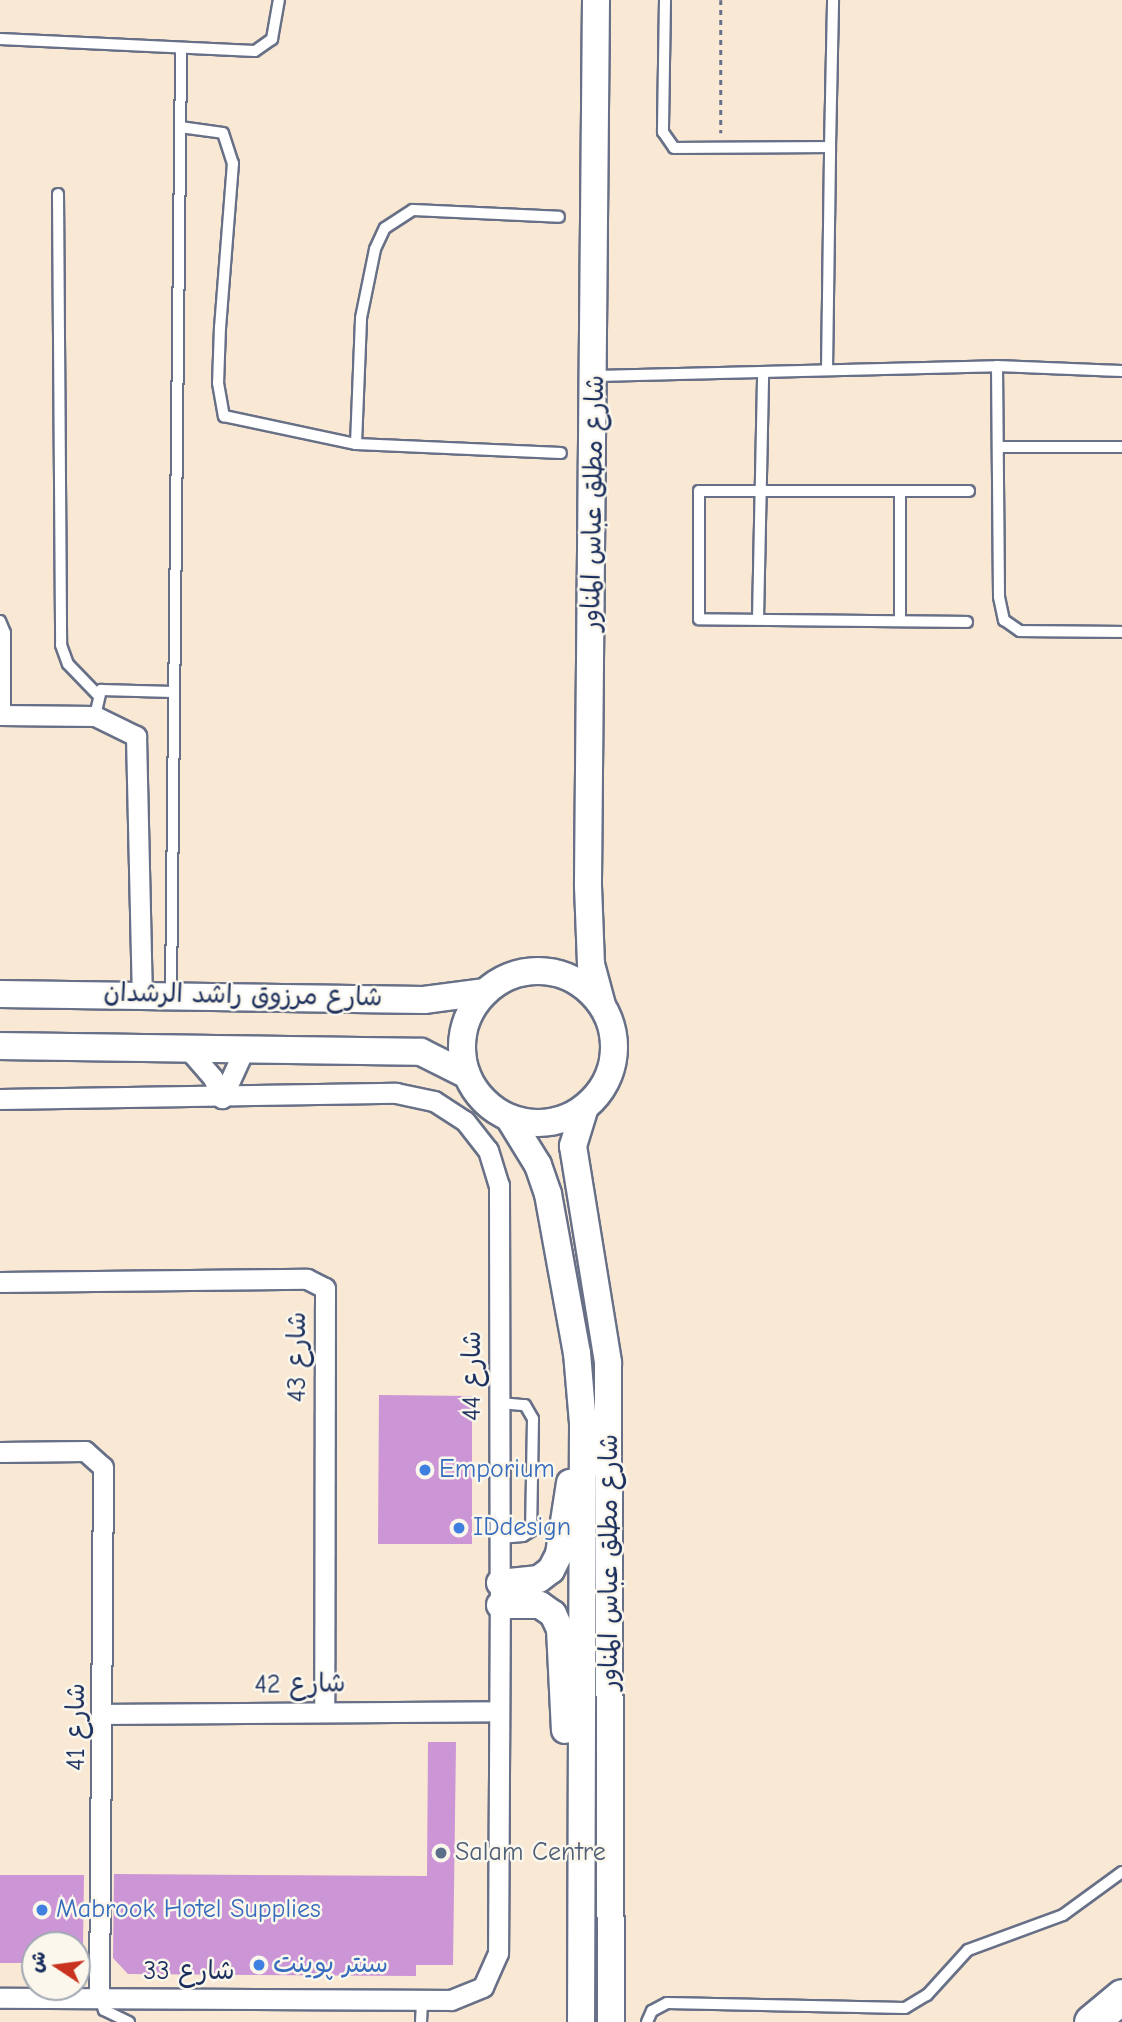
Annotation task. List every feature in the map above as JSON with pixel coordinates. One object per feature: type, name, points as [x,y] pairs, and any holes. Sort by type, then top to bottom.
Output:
[{"type":"highway","points":[[1091,2022],[1122,1996]]},
{"type":"street","name":"شارع مطلق عباس المناور","points":[[596,0],[596,376],[588,886],[591,964],[601,1005]]},
{"type":"street","points":[[3,715],[95,716],[136,736],[142,994]]},
{"type":"street","points":[[547,971],[587,989],[601,1005],[612,1031],[613,1059],[603,1086],[584,1107],[548,1123],[509,1118],[477,1093],[467,1075],[463,1031],[485,992],[503,979],[547,971]]},
{"type":"street","name":"شارع مرزوق راشد الرشدان","points":[[0,993],[425,1000],[485,992]]},
{"type":"street","name":"شارع مرزوق راشد الرشدان","points":[[0,1046],[421,1052],[467,1075]]},
{"type":"street","points":[[188,1049],[213,1078],[222,1098]]},
{"type":"street","points":[[222,1098],[244,1050]]},
{"type":"street","name":"شارع 44","points":[[0,1099],[222,1098],[396,1093],[433,1101],[465,1121],[488,1150],[499,1185],[498,1953],[492,1972]]},
{"type":"street","name":"شارع مطلق عباس المناور","points":[[584,1107],[573,1146],[608,1363],[611,2011]]},
{"type":"street","name":"شارع مطلق عباس المناور","points":[[509,1118],[538,1165],[548,1195],[577,1353],[583,1423],[581,2011]]},
{"type":"street","name":"شارع 43","points":[[0,1282],[307,1279],[325,1288],[324,1711]]},
{"type":"street","points":[[500,1594],[539,1579],[551,1570],[559,1554],[583,1423]]},
{"type":"street","name":"شارع 41","points":[[0,1452],[85,1451],[103,1467],[104,1714],[99,1998]]},
{"type":"street","points":[[500,1594],[540,1605],[553,1614],[560,1629],[568,1783],[581,1848]]},
{"type":"street","name":"شارع 42","points":[[104,1714],[497,1711]]},
{"type":"street","name":"شارع 33","points":[[0,1998],[422,2000],[467,1996],[483,1987],[492,1972]]},
{"type":"lane","points":[[0,39],[255,51],[265,47],[272,39],[279,0]]},
{"type":"lane","points":[[665,0],[664,139],[674,148],[830,148]]},
{"type":"lane","points":[[827,370],[833,0]]},
{"type":"lane","points":[[171,995],[181,48]]},
{"type":"lane","points":[[180,127],[223,133],[233,163],[218,383],[224,416],[356,444],[561,453]]},
{"type":"lane","points":[[58,194],[61,645],[68,664],[97,694],[95,716]]},
{"type":"lane","points":[[356,444],[361,318],[376,249],[386,228],[413,210],[559,217]]},
{"type":"lane","points":[[596,376],[997,366],[1122,370]]},
{"type":"lane","points":[[997,366],[999,597],[1004,621],[1020,631],[1122,632]]},
{"type":"lane","points":[[758,619],[763,372]]},
{"type":"lane","points":[[998,447],[1122,447]]},
{"type":"lane","points":[[967,622],[699,619],[699,491],[969,491]]},
{"type":"lane","points":[[900,491],[900,621]]},
{"type":"lane","points":[[0,621],[5,633],[3,715]]},
{"type":"lane","points":[[97,694],[106,688],[173,692]]},
{"type":"lane","points":[[500,1403],[525,1405],[533,1419],[531,1531],[523,1536],[500,1538]]},
{"type":"lane","points":[[647,2022],[652,2011],[667,2003],[892,2010],[917,2003],[968,1950],[1063,1915],[1122,1872]]},
{"type":"lane","points":[[99,1998],[104,2010],[129,2022]]},
{"type":"lane","points":[[421,2022],[422,2000]]},
{"type":"lane","points":[[857,2009],[857,2022]]},
{"type":"path","points":[[721,0],[721,147]]},
{"type":"building","name":"Emporium","points":[[379,1395],[472,1396],[472,1544],[378,1544]]},
{"type":"building","points":[[428,1742],[456,1742],[453,1965],[416,1965],[416,1976],[128,1974],[113,1958],[114,1874],[427,1876]]},
{"type":"building","name":"Mabrook Hotel Supplies","points":[[0,1875],[84,1875],[83,1931],[21,1931],[21,1963],[0,1963]]},
{"type":"place","name":"Emporium","points":[[425,1470]]},
{"type":"place","name":"IDdesign","points":[[459,1528]]},
{"type":"place","name":"Salam Centre","points":[[441,1853]]},
{"type":"place","name":"Mabrook Hotel Supplies","points":[[42,1910]]},
{"type":"place","name":"سنتر پوينت","points":[[259,1965]]}]
